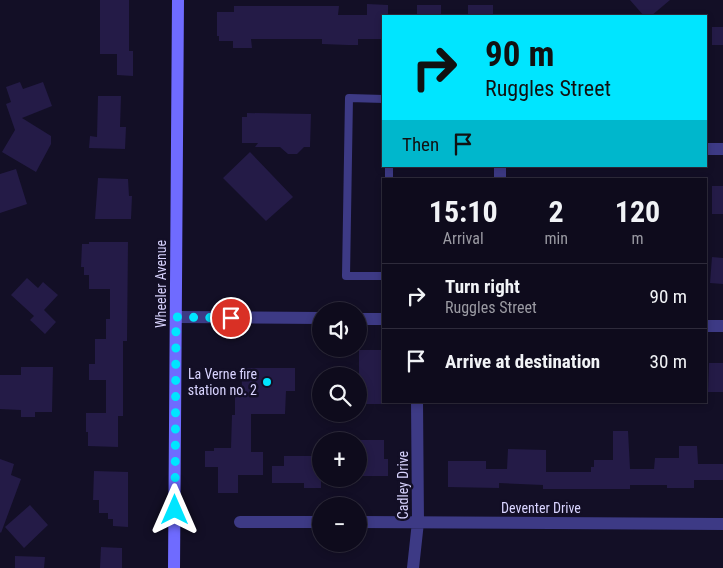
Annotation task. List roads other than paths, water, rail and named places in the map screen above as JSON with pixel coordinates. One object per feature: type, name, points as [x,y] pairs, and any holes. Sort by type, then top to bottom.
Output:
[{"type":"main road","name":"Wheeler Avenue","points":[[174,568],[178,0]]},
{"type":"street","points":[[707,149],[723,149]]},
{"type":"street","points":[[176,317],[312,318]]},
{"type":"street","points":[[367,319],[382,319]]},
{"type":"street","points":[[707,326],[723,326]]},
{"type":"street","name":"Cadley Drive","points":[[413,568],[418,522],[418,403]]},
{"type":"street","points":[[240,522],[312,522]]},
{"type":"street","name":"Deventer Drive","points":[[367,522],[723,524]]},
{"type":"lane","points":[[382,99],[349,98],[346,267],[346,276],[382,276]]},
{"type":"place","name":"La Verne fire station no. 2","points":[[267,382]]}]
